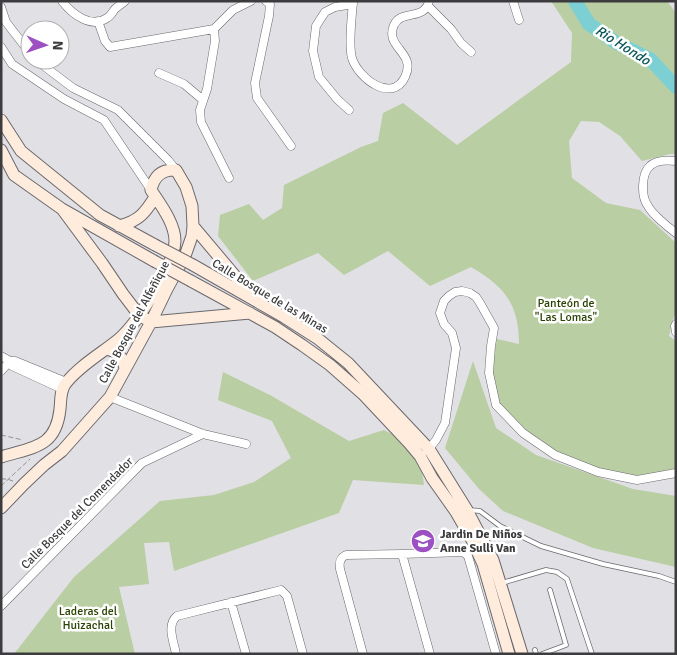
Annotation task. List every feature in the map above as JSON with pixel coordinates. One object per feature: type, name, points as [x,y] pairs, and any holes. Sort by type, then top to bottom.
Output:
[{"type":"main road","name":"Calle Bosque de las Minas","points":[[1,120],[21,151],[100,215],[284,317],[317,338],[348,364],[425,453],[467,510],[493,560],[510,654]]},
{"type":"main road","name":"Calle Bosque de las Minas","points":[[1,150],[14,175],[62,209],[275,326],[330,365],[363,394],[409,443],[425,453],[432,478],[456,512],[496,585],[522,654]]},
{"type":"main road","points":[[119,226],[129,224],[145,213],[153,193],[152,182],[156,176],[162,172],[176,170]]},
{"type":"main road","name":"Calle Bosque del Alfeñique","points":[[1,508],[44,465],[62,452],[78,431],[110,397],[152,322],[185,256],[192,236],[192,206],[186,187],[176,170]]},
{"type":"main road","name":"Calle Bosque del Alfeñique","points":[[64,386],[88,362],[129,329],[160,283],[172,257],[175,240],[171,223],[153,193]]},
{"type":"main road","points":[[62,209],[139,315],[152,322],[250,312]]},
{"type":"main road","points":[[193,226],[258,303]]},
{"type":"main road","points":[[106,349],[121,355],[125,368]]},
{"type":"main road","points":[[1,457],[44,443],[54,433],[59,420],[64,386]]},
{"type":"main road","points":[[59,420],[67,427],[78,431]]},
{"type":"street","points":[[62,1],[73,13],[88,21],[108,18],[125,1]]},
{"type":"street","points":[[98,21],[105,41],[110,47],[214,28],[233,10],[251,1]]},
{"type":"street","points":[[513,1],[519,20]]},
{"type":"street","points":[[269,2],[269,16],[255,83],[257,98],[291,146]]},
{"type":"street","points":[[349,110],[319,77],[313,51],[316,26],[325,12],[335,7],[353,2],[352,57],[356,67],[381,88],[397,88],[401,84],[409,66],[405,56],[394,43],[392,35],[394,24],[399,18],[424,11],[429,3],[471,52]]},
{"type":"street","points":[[1,7],[6,22],[20,40]]},
{"type":"street","points":[[214,28],[214,41],[207,88],[200,110],[201,122],[229,178]]},
{"type":"street","points":[[1,48],[12,64],[64,99],[104,120],[153,193]]},
{"type":"street","points":[[49,70],[73,88],[118,110],[176,170]]},
{"type":"street","points":[[159,73],[184,84],[203,100]]},
{"type":"street","points":[[676,161],[663,161],[649,167],[643,185],[648,207],[676,233]]},
{"type":"street","points":[[425,453],[436,440],[445,423],[456,348],[452,333],[444,324],[440,313],[444,301],[449,296],[455,292],[462,291],[476,297],[494,328],[488,373],[496,405],[523,433],[555,455],[598,472],[637,480],[676,473]]},
{"type":"street","points":[[676,324],[676,332]]},
{"type":"street","points":[[1,356],[10,361],[15,361],[64,386]]},
{"type":"street","points":[[1,371],[10,361]]},
{"type":"street","points":[[110,397],[203,434],[246,444]]},
{"type":"street","name":"Calle Bosque del Comendador","points":[[1,606],[142,463],[203,434]]},
{"type":"street","points":[[362,654],[340,569],[339,562],[342,557],[346,555],[463,552],[468,556],[496,654]]},
{"type":"street","points":[[402,554],[430,654]]},
{"type":"street","points":[[176,654],[171,630],[176,616],[281,590],[287,596],[303,654]]},
{"type":"street","points":[[231,602],[246,654]]},
{"type":"lane","points":[[467,510],[480,511],[500,526],[541,546],[676,582]]},
{"type":"lane","points":[[496,585],[546,570],[558,572],[567,579],[592,654]]},
{"type":"lane","points":[[542,654],[566,645],[550,590]]},
{"type":"path","points":[[1,480],[7,479],[1,486]]},
{"type":"green space","name":"Panteón de \"Las Lomas\"","points":[[551,1],[667,1],[676,13],[676,154],[642,161],[620,136],[599,122],[581,121],[569,141],[572,178],[606,203],[640,210],[676,243],[676,316],[674,316],[669,336],[676,341],[676,469],[637,477],[597,468],[556,452],[525,430],[499,404],[491,372],[497,339],[519,344],[513,307],[501,289],[471,267],[430,286],[388,251],[344,275],[318,253],[253,281],[218,236],[220,215],[249,204],[263,220],[282,208],[284,185],[361,147],[378,141],[383,113],[403,103],[457,145],[571,62],[572,33]]},
{"type":"green space","points":[[473,361],[496,428],[536,455],[633,489],[676,496],[676,567],[593,548],[503,511],[479,489],[445,448]]},
{"type":"green space","name":"Laderas del Huizachal","points":[[223,372],[270,395],[349,441],[384,430],[409,443],[420,456],[424,485],[353,480],[339,513],[174,571],[169,542],[144,543],[149,584],[119,587],[135,654],[14,654],[74,577],[160,501],[214,495],[254,482],[291,458],[272,421],[218,400]]},
{"type":"waterway","name":"Rio Hondo","points":[[575,1],[589,24],[615,42],[650,59],[676,87]]},
{"type":"place","name":"Jardin De Niños Anne Sulli Van","points":[[423,541]]}]
